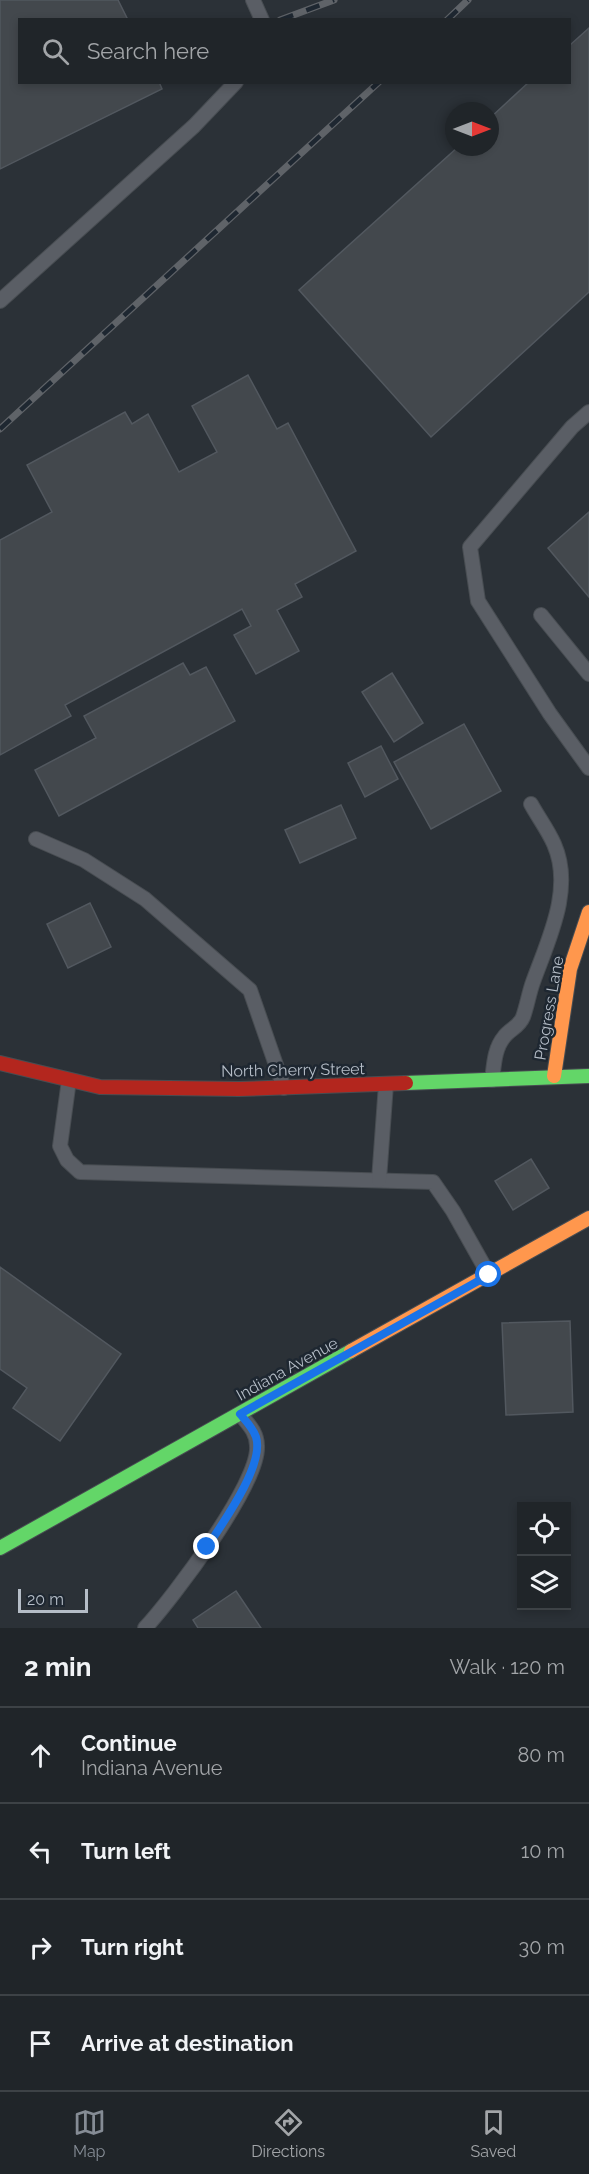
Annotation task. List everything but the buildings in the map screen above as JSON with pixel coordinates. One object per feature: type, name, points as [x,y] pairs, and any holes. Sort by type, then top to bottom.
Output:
[{"type":"main road","name":"Progress Lane","points":[[554,1076],[570,969],[589,912]]},
{"type":"main road","name":"North Cherry Street","points":[[0,1063],[100,1087],[284,1088],[589,1076]]},
{"type":"main road","name":"Indiana Avenue","points":[[0,1548],[589,1218]]},
{"type":"lane","points":[[253,0],[261,18]]},
{"type":"lane","points":[[0,301],[194,126],[234,84]]},
{"type":"lane","points":[[589,412],[572,427],[470,547],[478,601],[550,714],[589,768]]},
{"type":"lane","points":[[541,615],[589,674]]},
{"type":"lane","points":[[492,1080],[500,1043],[523,1017],[527,999],[558,911],[561,892],[561,877],[555,845],[531,804]]},
{"type":"lane","points":[[36,839],[84,860],[145,899],[250,990],[284,1088]]},
{"type":"lane","points":[[69,1080],[60,1146],[67,1160],[80,1172],[433,1182],[453,1211],[489,1275]]},
{"type":"lane","points":[[379,1180],[386,1084]]},
{"type":"lane","points":[[145,1628],[171,1598],[207,1547],[237,1500],[251,1469],[257,1454],[256,1438],[240,1414]]},
{"type":"railway","points":[[285,18],[334,0]]},
{"type":"railway","points":[[449,18],[468,0]]},
{"type":"railway","points":[[0,429],[377,84]]},
{"type":"traffic: fast","points":[[406,1083],[589,1076]]},
{"type":"traffic: fast","points":[[0,1548],[351,1351]]},
{"type":"traffic: slow","points":[[554,1076],[570,969],[589,912]]},
{"type":"traffic: slow","points":[[351,1351],[589,1218]]},
{"type":"traffic: jam","points":[[0,1063],[100,1087],[239,1089],[406,1083]]},
{"type":"route","points":[[207,1547],[237,1500],[257,1454],[256,1438],[240,1414],[489,1275]]}]
